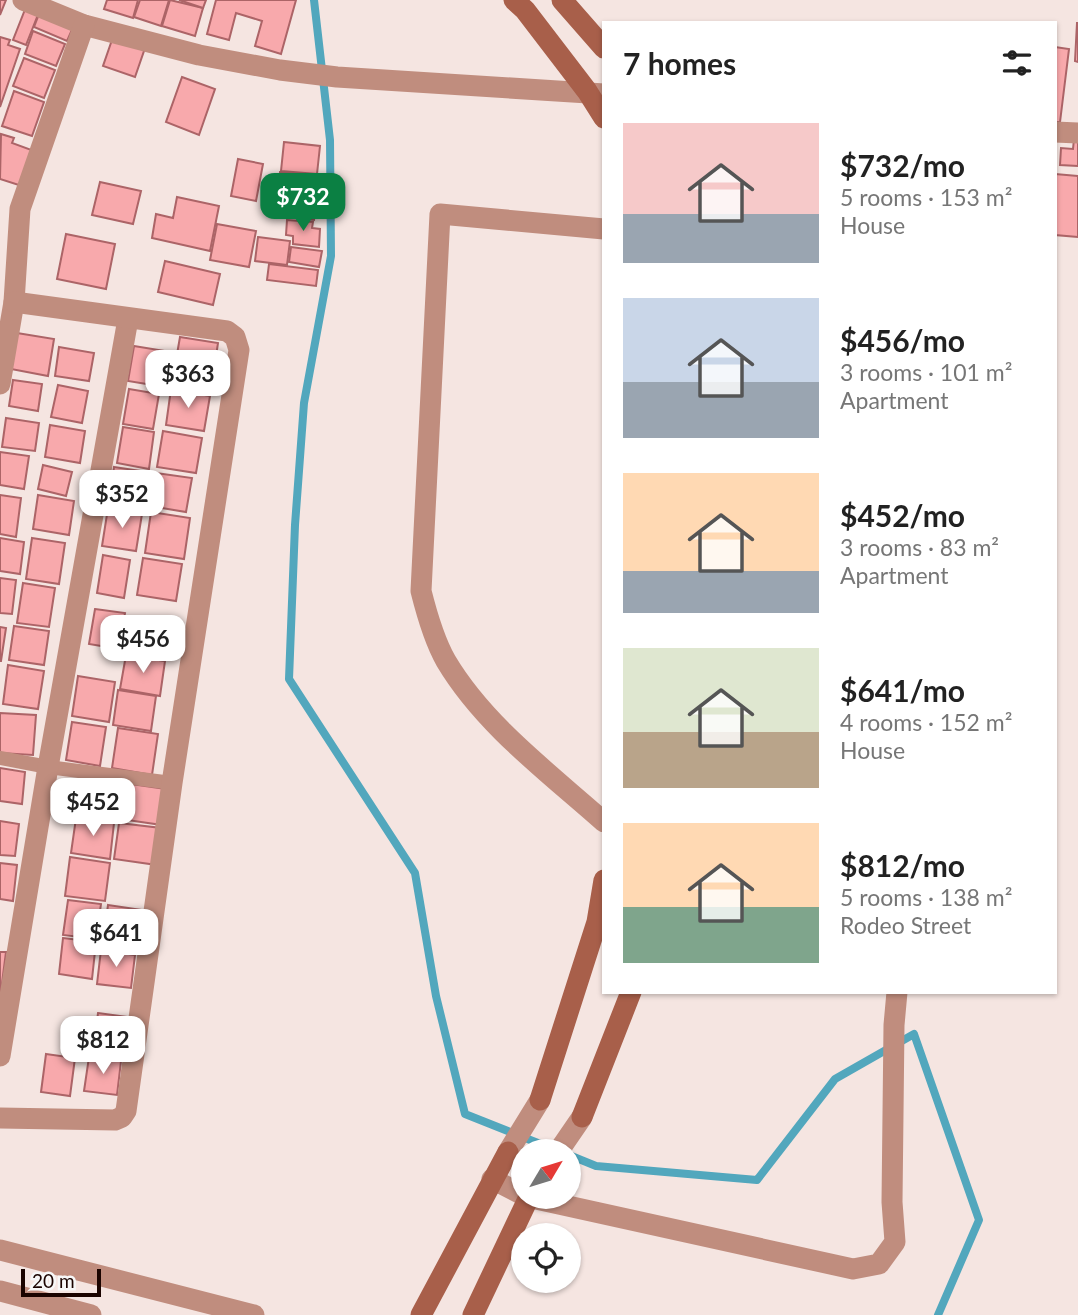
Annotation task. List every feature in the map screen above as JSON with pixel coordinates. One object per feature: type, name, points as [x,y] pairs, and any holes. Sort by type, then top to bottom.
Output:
[{"type":"street","points":[[23,0],[84,24],[199,55],[280,70],[337,77],[595,92]]},
{"type":"street","points":[[514,0],[595,92],[602,112]]},
{"type":"street","points":[[562,0],[602,46]]},
{"type":"street","points":[[0,384],[14,302],[20,209],[84,24]]},
{"type":"street","points":[[1057,132],[1078,133]]},
{"type":"street","points":[[602,229],[440,214],[421,591],[429,623],[446,660],[472,698],[510,737],[602,820]]},
{"type":"street","points":[[0,1118],[115,1120],[122,1117],[126,1111],[172,783],[239,350],[235,337],[227,331],[14,302]]},
{"type":"street","points":[[0,1056],[48,767],[128,319]]},
{"type":"street","points":[[421,1315],[492,1179],[540,1100],[597,922],[602,892]]},
{"type":"street","points":[[567,1139],[582,1117],[630,994]]},
{"type":"street","points":[[581,1209],[853,1269],[879,1264],[895,1242],[892,1202],[897,994]]},
{"type":"street","points":[[492,1179],[511,1189]]},
{"type":"street","points":[[473,1315],[522,1209]]},
{"type":"street","points":[[0,1250],[254,1315]]},
{"type":"street","points":[[0,1292],[91,1315]]},
{"type":"lane","points":[[0,758],[172,783]]},
{"type":"building","points":[[0,0],[6,0],[0,15]]},
{"type":"building","points":[[107,0],[138,0],[133,18],[104,9]]},
{"type":"building","points":[[140,0],[169,0],[161,26],[134,17]]},
{"type":"building","points":[[170,0],[203,8],[195,36],[162,26]]},
{"type":"building","points":[[179,0],[206,0],[203,8]]},
{"type":"building","points":[[216,0],[296,0],[281,54],[255,46],[262,21],[236,13],[229,40],[207,34]]},
{"type":"building","points":[[26,7],[39,12],[26,45],[13,40]]},
{"type":"building","points":[[41,9],[75,23],[67,41],[34,27]]},
{"type":"building","points":[[1078,23],[1078,62],[1075,61]]},
{"type":"building","points":[[33,31],[65,44],[56,66],[25,54]]},
{"type":"building","points":[[0,37],[10,40],[8,45],[20,49],[0,107]]},
{"type":"building","points":[[113,37],[145,48],[135,77],[103,66]]},
{"type":"building","points":[[1057,47],[1069,49],[1060,122],[1057,122]]},
{"type":"building","points":[[24,58],[55,70],[44,98],[13,86]]},
{"type":"building","points":[[182,77],[215,89],[199,135],[166,122]]},
{"type":"building","points":[[14,91],[44,102],[32,136],[2,126]]},
{"type":"building","points":[[1,134],[14,138],[12,143],[37,152],[25,187],[0,179]]},
{"type":"building","points":[[1074,139],[1078,139],[1078,166],[1060,165],[1061,148],[1073,149]]},
{"type":"building","points":[[284,142],[320,146],[317,174],[281,171]]},
{"type":"building","points":[[238,159],[263,164],[256,201],[231,196]]},
{"type":"building","points":[[280,172],[318,176],[316,201],[278,196]]},
{"type":"building","points":[[1057,174],[1078,176],[1078,237],[1057,235]]},
{"type":"building","points":[[100,182],[141,191],[133,224],[92,215]]},
{"type":"building","points":[[177,197],[219,206],[210,251],[152,238],[156,214],[173,218]]},
{"type":"building","points":[[279,198],[316,202],[314,220],[277,216]]},
{"type":"building","points":[[287,220],[313,222],[312,228],[320,229],[319,247],[293,244],[293,236],[286,235]]},
{"type":"building","points":[[217,224],[256,231],[249,267],[210,260]]},
{"type":"building","points":[[66,234],[115,244],[106,289],[57,279]]},
{"type":"building","points":[[258,237],[290,241],[287,265],[255,261]]},
{"type":"building","points":[[291,247],[322,251],[319,267],[289,262]]},
{"type":"building","points":[[165,261],[220,274],[213,305],[158,292]]},
{"type":"building","points":[[269,264],[318,270],[316,286],[267,280]]},
{"type":"building","points":[[17,333],[54,339],[48,376],[11,369]]},
{"type":"building","points":[[180,337],[218,343],[211,389],[172,383]]},
{"type":"building","points":[[134,346],[171,352],[165,387],[128,381]]},
{"type":"building","points":[[59,347],[94,353],[89,381],[55,376]]},
{"type":"building","points":[[13,380],[42,384],[38,411],[9,406]]},
{"type":"building","points":[[58,385],[88,391],[82,423],[51,417]]},
{"type":"building","points":[[129,389],[159,394],[153,429],[123,424]]},
{"type":"building","points":[[171,389],[210,396],[204,431],[166,425]]},
{"type":"building","points":[[6,418],[39,423],[35,451],[2,447]]},
{"type":"building","points":[[50,425],[85,431],[80,463],[45,457]]},
{"type":"building","points":[[123,427],[154,432],[149,469],[117,463]]},
{"type":"building","points":[[163,431],[202,438],[196,473],[157,467]]},
{"type":"building","points":[[0,452],[29,456],[24,489],[0,485]]},
{"type":"building","points":[[43,465],[72,472],[66,496],[38,489]]},
{"type":"building","points":[[114,467],[148,472],[142,507],[109,501]]},
{"type":"building","points":[[156,473],[192,478],[186,512],[150,506]]},
{"type":"building","points":[[0,495],[21,498],[16,537],[0,534]]},
{"type":"building","points":[[38,495],[74,501],[69,535],[33,529]]},
{"type":"building","points":[[108,508],[142,514],[136,551],[102,546]]},
{"type":"building","points":[[151,512],[190,518],[184,559],[145,553]]},
{"type":"building","points":[[0,538],[24,542],[20,574],[0,571]]},
{"type":"building","points":[[32,538],[65,543],[59,584],[26,579]]},
{"type":"building","points":[[103,555],[130,560],[124,598],[97,593]]},
{"type":"building","points":[[143,558],[182,564],[176,601],[137,595]]},
{"type":"building","points":[[0,578],[16,580],[12,614],[0,613]]},
{"type":"building","points":[[23,583],[55,588],[49,627],[17,623]]},
{"type":"building","points":[[95,609],[125,613],[119,649],[89,644]]},
{"type":"building","points":[[14,626],[49,631],[44,665],[9,660]]},
{"type":"building","points":[[0,627],[6,628],[1,661],[0,661]]},
{"type":"building","points":[[126,655],[165,661],[160,696],[120,689]]},
{"type":"building","points":[[8,665],[44,671],[38,709],[3,704]]},
{"type":"building","points":[[78,676],[115,682],[109,722],[72,716]]},
{"type":"building","points":[[118,690],[156,696],[151,731],[113,725]]},
{"type":"building","points":[[0,713],[36,715],[33,755],[0,753]]},
{"type":"building","points":[[72,722],[106,727],[100,766],[66,760]]},
{"type":"building","points":[[118,728],[158,734],[152,775],[112,768]]},
{"type":"building","points":[[0,768],[25,772],[22,804],[0,801]]},
{"type":"building","points":[[124,783],[166,789],[162,825],[120,819]]},
{"type":"building","points":[[60,784],[86,788],[83,815],[57,812]]},
{"type":"building","points":[[76,818],[114,823],[110,859],[71,853]]},
{"type":"building","points":[[0,821],[19,824],[15,856],[0,855]]},
{"type":"building","points":[[119,823],[161,828],[157,865],[114,859]]},
{"type":"building","points":[[70,857],[110,863],[105,901],[65,896]]},
{"type":"building","points":[[0,863],[17,865],[13,901],[0,899]]},
{"type":"building","points":[[68,900],[101,904],[96,939],[63,935]]},
{"type":"building","points":[[108,905],[149,911],[145,947],[103,942]]},
{"type":"building","points":[[63,938],[96,942],[92,979],[59,974]]},
{"type":"building","points":[[101,950],[135,955],[131,988],[97,984]]},
{"type":"building","points":[[0,952],[6,952],[1,991],[0,991]]},
{"type":"building","points":[[98,1013],[128,1017],[123,1056],[93,1052]]},
{"type":"building","points":[[46,1054],[75,1058],[70,1096],[41,1092]]},
{"type":"building","points":[[89,1057],[121,1061],[117,1095],[84,1091]]},
{"type":"waterway","points":[[314,0],[330,140],[331,256],[304,403],[295,525],[289,679],[415,873],[436,996],[465,1114],[528,1139]]},
{"type":"waterway","points":[[581,1160],[596,1166],[757,1180],[835,1079],[914,1034],[979,1220],[938,1315]]}]
